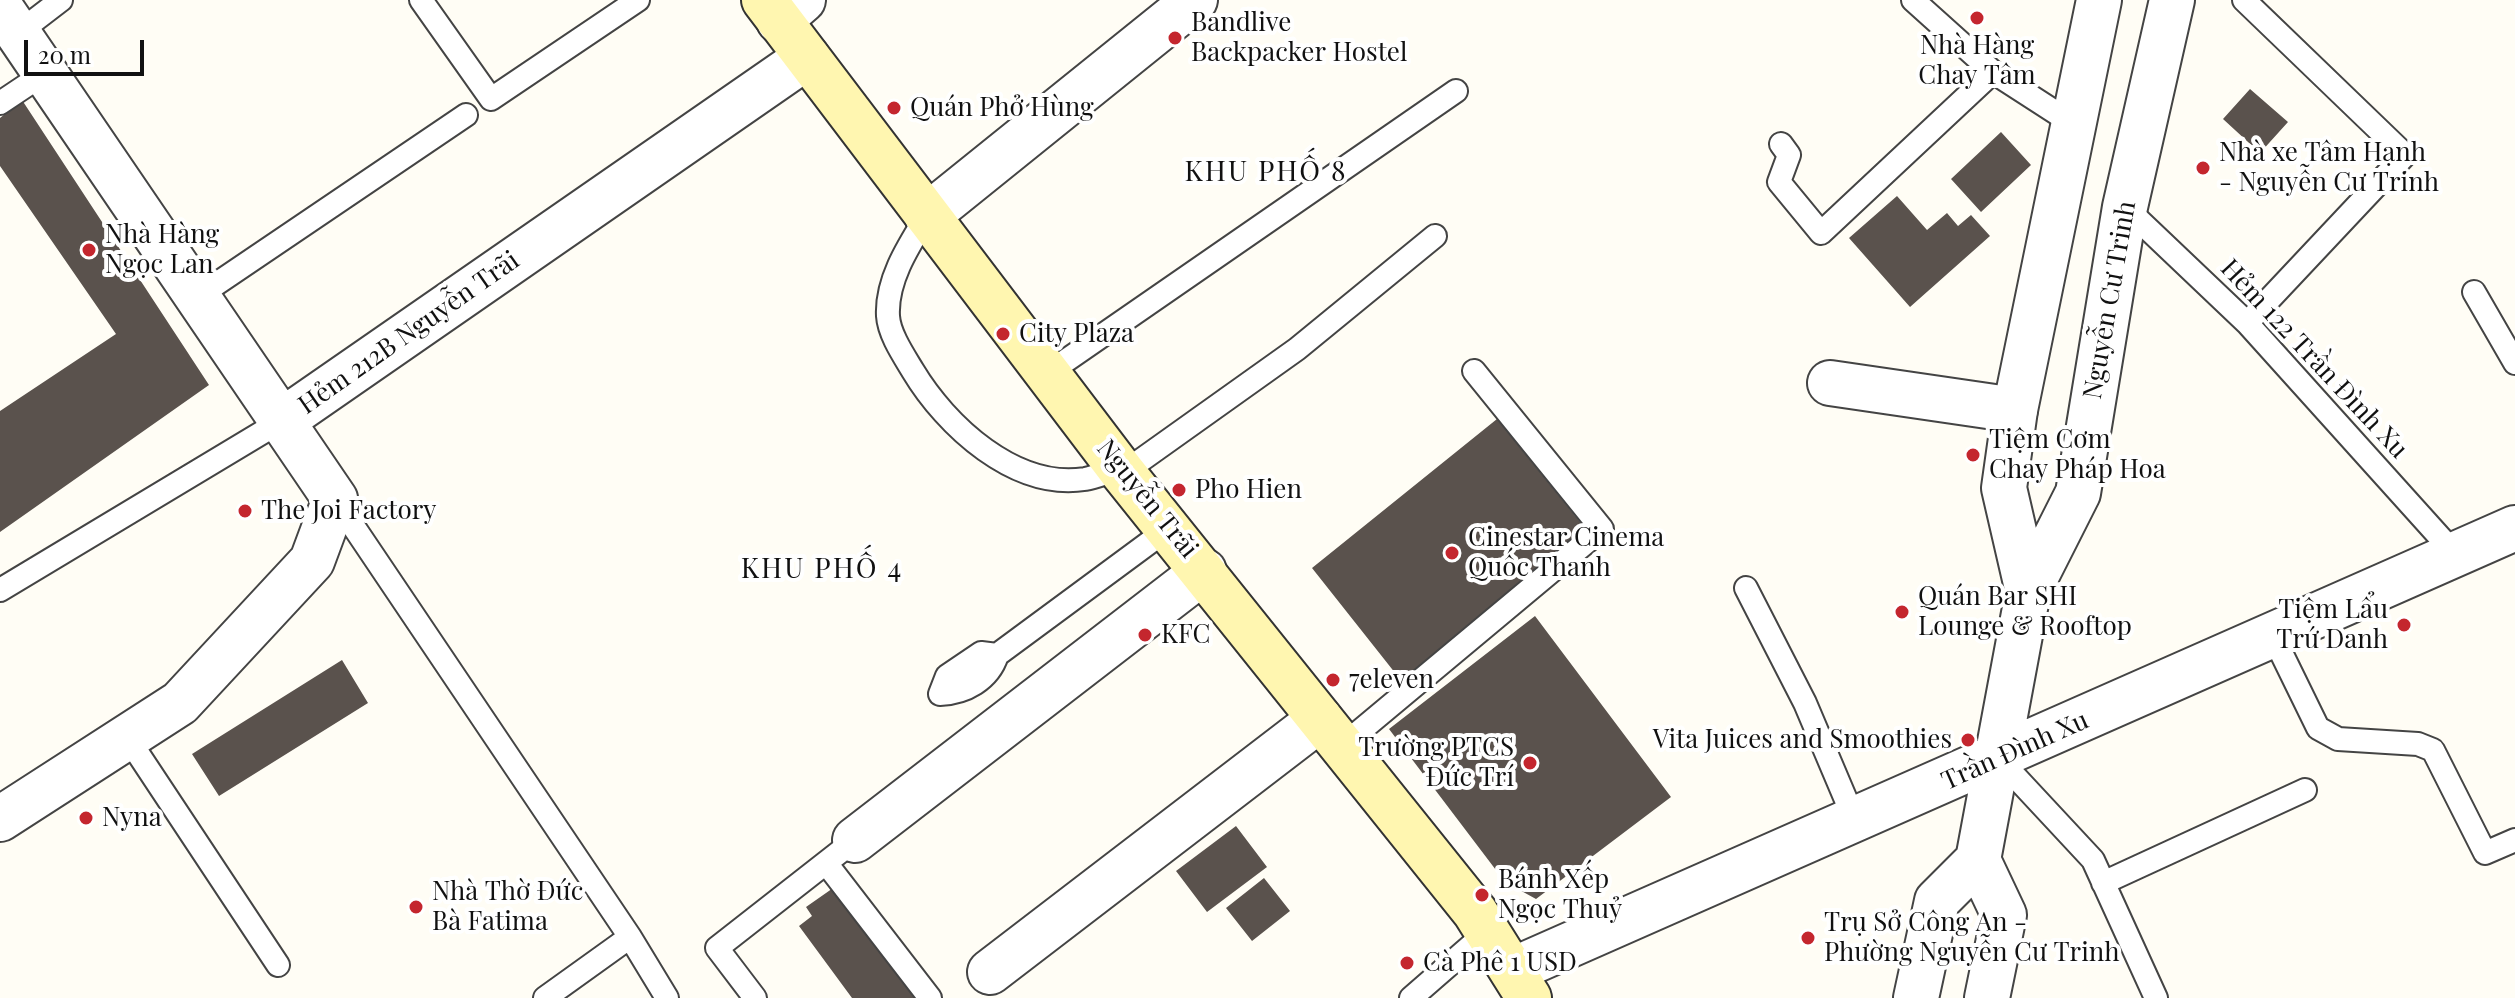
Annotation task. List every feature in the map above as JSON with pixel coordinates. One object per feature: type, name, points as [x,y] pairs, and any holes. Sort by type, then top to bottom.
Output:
[{"type":"main road","name":"Nguyễn Trãi","points":[[782,7],[807,57],[927,216],[1122,471],[1488,931],[1521,984]]},
{"type":"street","points":[[927,216],[1195,0]]},
{"type":"street","name":"Nguyễn Cư Trinh","points":[[2028,592],[2004,488],[2015,410],[2099,0]]},
{"type":"street","name":"Nguyễn Cư Trinh","points":[[1978,860],[2028,592],[2078,493],[2125,207],[2172,0]]},
{"type":"street","points":[[0,819],[180,703],[285,594],[312,561],[335,499],[9,20]]},
{"type":"street","name":"Hẻm 212B Nguyễn Trãi","points":[[283,420],[807,57]]},
{"type":"street","points":[[1830,383],[2015,410]]},
{"type":"street","name":"Trần Ðình Xu","points":[[1521,984],[1855,821],[2515,528]]},
{"type":"street","points":[[841,852],[1204,571]]},
{"type":"street","points":[[990,972],[1331,733]]},
{"type":"street","points":[[1916,998],[1937,901],[1978,860],[2004,915],[1987,998]]},
{"type":"lane","points":[[9,20],[61,0]]},
{"type":"lane","points":[[421,0],[491,99],[638,0]]},
{"type":"lane","points":[[1913,0],[1993,72],[2072,123]]},
{"type":"lane","points":[[2244,0],[2405,155],[2247,323]]},
{"type":"lane","points":[[1781,144],[1789,155],[1779,182],[1821,233],[1993,72]]},
{"type":"lane","points":[[0,103],[45,73]]},
{"type":"lane","points":[[1048,373],[1456,91]]},
{"type":"lane","points":[[197,297],[466,115]]},
{"type":"lane","name":"Hẻm 122 Trần Ðình Xu","points":[[2125,207],[2247,323],[2456,555]]},
{"type":"lane","points":[[927,216],[899,259],[888,317],[901,351],[921,384],[955,427],[1017,468],[1063,480],[1122,471],[1297,349],[1435,236]]},
{"type":"lane","points":[[2474,292],[2515,363]]},
{"type":"lane","points":[[1331,733],[1602,529],[1474,371]]},
{"type":"lane","name":"Hẻm 212B Nguyễn Trãi","points":[[0,590],[283,420]]},
{"type":"lane","points":[[335,499],[630,937],[667,998]]},
{"type":"lane","points":[[997,655],[1169,528]]},
{"type":"lane","points":[[1746,588],[1805,703],[1855,821]]},
{"type":"lane","points":[[2273,636],[2318,728],[2338,739],[2418,744],[2433,750],[2485,853],[2515,840]]},
{"type":"lane","points":[[127,737],[278,965]]},
{"type":"lane","points":[[1998,758],[2093,860],[2156,998]]},
{"type":"lane","points":[[2103,883],[2305,790]]},
{"type":"lane","points":[[755,998],[717,948],[841,852],[930,998]]},
{"type":"lane","points":[[1411,998],[1488,931]]},
{"type":"lane","points":[[545,998],[630,937]]},
{"type":"building","points":[[2250,89],[2288,122],[2260,153],[2223,119]]},
{"type":"building","name":"Nhà Hàng Ngọc Lan","points":[[22,100],[209,385],[0,532],[0,411],[116,334],[0,166],[0,118]]},
{"type":"building","points":[[2001,132],[2031,165],[1981,212],[1951,179]]},
{"type":"building","points":[[1897,196],[1927,230],[1947,213],[1958,226],[1971,215],[1990,236],[1910,307],[1849,238]]},
{"type":"building","name":"Cinestar Cinema Quốc Thanh","points":[[1497,419],[1593,538],[1407,688],[1312,568]]},
{"type":"building","name":"Trường PTCS Đức Trí","points":[[1535,616],[1671,797],[1536,899],[1505,882],[1389,729]]},
{"type":"building","points":[[342,660],[368,703],[219,796],[192,754]]},
{"type":"building","points":[[1236,826],[1267,867],[1207,912],[1176,871]]},
{"type":"building","points":[[1264,878],[1290,911],[1252,941],[1226,908]]},
{"type":"building","points":[[836,886],[919,998],[852,998],[799,926],[812,916],[806,907]]},
{"type":"place","name":"Nhà Hàng Chay Tâm","points":[[1977,18]]},
{"type":"place","name":"Bandlive Backpacker Hostel","points":[[1175,38]]},
{"type":"place","name":"Quán Phở Hùng","points":[[894,108]]},
{"type":"place","name":"Nhà xe Tâm Hạnh - Nguyễn Cư Trinh","points":[[2203,168]]},
{"type":"place","name":"Nhà Hàng Ngọc Lan","points":[[89,250]]},
{"type":"place","name":"City Plaza","points":[[1003,334]]},
{"type":"place","name":"Tiệm Cơm Chay Pháp Hoa","points":[[1973,455]]},
{"type":"place","name":"Pho Hien","points":[[1179,490]]},
{"type":"place","name":"The Joi Factory","points":[[245,511]]},
{"type":"place","name":"Cinestar Cinema Quốc Thanh","points":[[1452,553]]},
{"type":"place","name":"Quán Bar SHI Lounge & Rooftop","points":[[1902,612]]},
{"type":"place","name":"Tiệm Lẩu Trứ Danh","points":[[2404,625]]},
{"type":"place","name":"KFC","points":[[1145,635]]},
{"type":"place","name":"7eleven","points":[[1333,680]]},
{"type":"place","name":"Vita Juices and Smoothies","points":[[1968,740]]},
{"type":"place","name":"Trường PTCS Đức Trí","points":[[1530,763]]},
{"type":"place","name":"Nyna","points":[[86,818]]},
{"type":"place","name":"Bánh Xếp Ngọc Thuỷ","points":[[1482,895]]},
{"type":"place","name":"Nhà Thờ Đức Bà Fatima","points":[[416,907]]},
{"type":"place","name":"Trụ Sở Công An - Phường Nguyễn Cư Trinh","points":[[1808,938]]},
{"type":"place","name":"Cà Phê 1 USD","points":[[1407,963]]},
{"type":"district","name":"KHU PHỐ 8","points":[[1266,172]]},
{"type":"district","name":"KHU PHỐ 4","points":[[822,569]]}]
